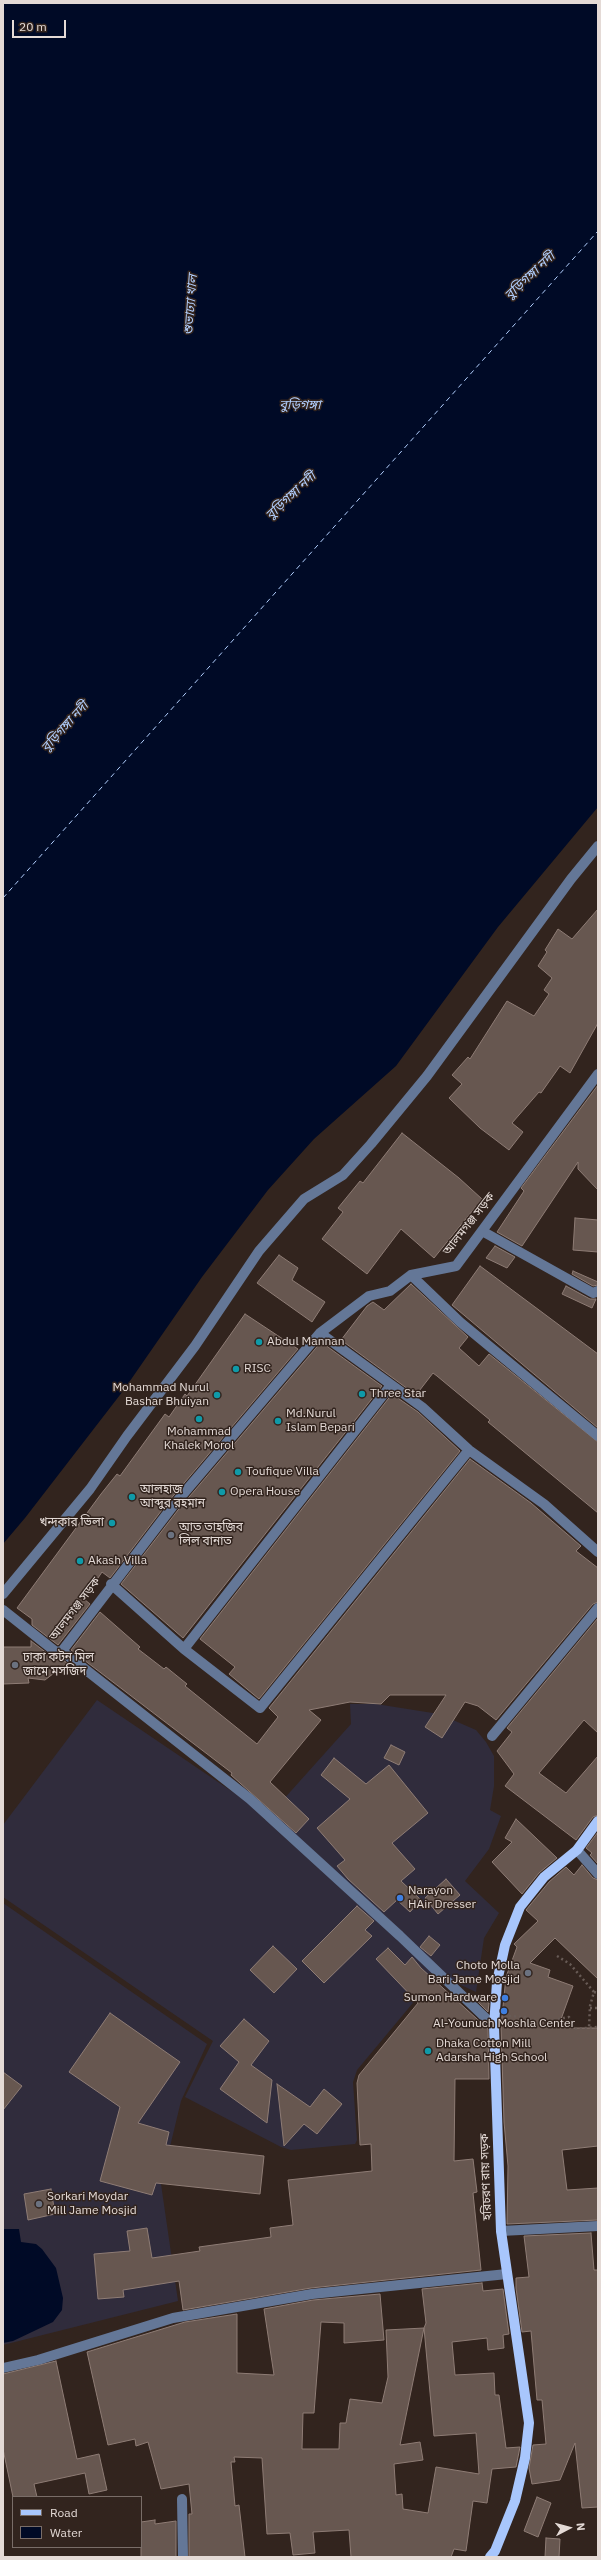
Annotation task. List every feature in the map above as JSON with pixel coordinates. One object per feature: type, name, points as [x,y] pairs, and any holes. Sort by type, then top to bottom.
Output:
[{"type":"main road","name":"হরিচরণ রায় সড়ক","points":[[490,2557],[495,2551],[515,2501],[525,2458],[529,2423],[501,2231],[494,2026],[497,1982],[505,1944],[520,1907],[544,1877],[577,1850],[598,1821]]},
{"type":"street","points":[[3,1594],[90,1489],[195,1346],[259,1251],[304,1199],[343,1175],[428,1076],[570,879],[598,846]]},
{"type":"street","name":"আলমগঞ্জ সড়ক","points":[[3,1610],[56,1652],[62,1651],[111,1584],[173,1506],[320,1333],[369,1296],[390,1291],[411,1275],[456,1266],[598,1074]]},
{"type":"street","points":[[482,1231],[594,1293],[598,1291]]},
{"type":"street","points":[[411,1275],[460,1322],[598,1436]]},
{"type":"street","points":[[320,1333],[391,1386],[422,1407],[469,1450],[544,1504],[598,1552]]},
{"type":"street","points":[[184,1648],[391,1386]]},
{"type":"street","points":[[111,1584],[184,1648],[260,1708],[469,1450]]},
{"type":"street","points":[[492,1736],[598,1608]]},
{"type":"street","points":[[62,1651],[250,1799],[400,1936],[494,2026]]},
{"type":"street","points":[[577,1850],[598,1874]]},
{"type":"street","points":[[501,2231],[598,2226]]},
{"type":"street","points":[[3,2368],[38,2360],[173,2318],[312,2294],[507,2274]]},
{"type":"street","points":[[182,2498],[183,2557]]},
{"type":"path","points":[[557,1956],[570,1964],[594,1992],[598,1993]]},
{"type":"path","points":[[589,2027],[590,2008],[594,1992]]},
{"type":"path","points":[[590,2008],[598,2008]]},
{"type":"path","points":[[495,2016],[526,2017],[543,2022],[569,2017],[574,2030],[598,2027]]},
{"type":"shaded area","points":[[97,1700],[249,1803],[265,1820],[351,1724],[350,1704],[376,1704],[439,1714],[476,1730],[486,1742],[494,1756],[494,1786],[490,1810],[501,1816],[489,1849],[465,1881],[499,1913],[484,1938],[476,1992],[437,1974],[357,2070],[353,2082],[357,2140],[355,2144],[291,2150],[281,2147],[185,2097],[213,2041],[3,1897],[3,1825]]},
{"type":"shaded area","points":[[3,1903],[207,2044],[181,2101],[161,2184],[178,2301],[3,2345]]},
{"type":"water","name":"বুড়িগঙ্গা","points":[[3,3],[598,3],[598,807],[498,927],[396,1066],[314,1139],[268,1190],[202,1277],[123,1391],[25,1518],[3,1544]]},
{"type":"water","points":[[3,2229],[19,2229],[21,2242],[36,2244],[42,2249],[56,2268],[63,2298],[62,2310],[53,2322],[13,2341],[3,2343]]},
{"type":"building","points":[[598,909],[598,1023],[570,1073],[560,1066],[541,1093],[539,1092],[512,1123],[523,1132],[509,1150],[480,1128],[449,1098],[462,1084],[452,1075],[468,1057],[470,1059],[507,1001],[534,1016],[549,994],[544,990],[552,978],[538,966],[547,952],[545,950],[558,929],[572,939]]},
{"type":"building","points":[[598,1085],[598,1190],[578,1169],[578,1162],[522,1246],[497,1232],[524,1191],[521,1188]]},
{"type":"building","points":[[402,1133],[459,1178],[482,1199],[434,1258],[401,1229],[367,1274],[322,1239],[343,1212],[338,1208],[360,1181],[363,1183]]},
{"type":"building","points":[[575,1218],[598,1220],[598,1252],[573,1250]]},
{"type":"building","points":[[495,1246],[515,1257],[507,1268],[486,1258]]},
{"type":"building","points":[[279,1255],[298,1268],[292,1280],[325,1302],[312,1322],[257,1283]]},
{"type":"building","points":[[480,1266],[598,1354],[598,1428],[452,1305]]},
{"type":"building","points":[[573,1271],[598,1282],[598,1285],[593,1286],[572,1274]]},
{"type":"building","points":[[411,1284],[468,1337],[459,1348],[479,1366],[489,1354],[598,1442],[598,1513],[488,1422],[490,1420],[433,1373],[416,1395],[341,1340],[367,1306],[373,1302],[384,1310]]},
{"type":"building","points":[[566,1286],[590,1299],[596,1299],[592,1308],[562,1294]]},
{"type":"building","points":[[245,1314],[298,1349],[168,1502],[110,1578],[102,1572],[84,1599],[90,1604],[58,1645],[32,1625],[32,1619],[17,1608],[101,1494],[117,1474],[120,1476],[165,1414],[169,1417],[185,1394],[187,1396]]},
{"type":"building","points":[[321,1342],[382,1386],[183,1638],[121,1584],[178,1510]]},
{"type":"building","points":[[392,1394],[418,1412],[460,1451],[259,1699],[229,1674],[235,1667],[200,1639]]},
{"type":"building","points":[[470,1459],[531,1503],[581,1546],[576,1551],[598,1568],[598,1602],[593,1604],[496,1720],[478,1706],[465,1702],[442,1738],[425,1727],[446,1695],[390,1695],[381,1704],[350,1702],[309,1710],[321,1720],[270,1782],[309,1819],[296,1833],[231,1775],[232,1773],[71,1650],[100,1612],[140,1647],[138,1649],[164,1669],[166,1667],[187,1684],[185,1686],[257,1744],[278,1717],[269,1708]]},
{"type":"building","points":[[598,1618],[598,1733],[584,1720],[539,1773],[566,1793],[598,1756],[598,1815],[593,1817],[576,1840],[505,1786],[514,1774],[497,1751],[512,1732],[507,1728]]},
{"type":"building","points":[[31,1641],[52,1657],[60,1658],[67,1663],[45,1680],[28,1678],[29,1683],[3,1684],[3,1647],[31,1647]]},
{"type":"building","points":[[391,1745],[405,1752],[399,1765],[384,1758]]},
{"type":"building","points":[[334,1758],[366,1784],[389,1765],[428,1813],[392,1843],[415,1869],[401,1881],[421,1900],[410,1912],[397,1900],[384,1912],[348,1879],[337,1866],[345,1860],[317,1828],[350,1799],[321,1775]]},
{"type":"building","points":[[516,1819],[557,1858],[539,1873],[522,1894],[492,1862],[512,1842],[505,1838]]},
{"type":"building","points":[[598,1832],[598,1864],[590,1855],[592,1853],[586,1848]]},
{"type":"building","points":[[582,1865],[593,1878],[598,1880],[598,1979],[555,1938],[530,1963],[550,1970],[548,1977],[573,1986],[560,2022],[569,2021],[570,2028],[598,2028],[598,2146],[562,2150],[567,2190],[598,2188],[598,2220],[507,2224],[508,2166],[504,2122],[501,2026],[506,1977],[517,1947],[514,1944],[538,1921],[526,1910],[549,1882],[566,1867],[574,1875]]},
{"type":"building","points":[[446,1879],[460,1895],[438,1914],[425,1898]]},
{"type":"building","points":[[357,1906],[374,1921],[365,1930],[372,1936],[324,1983],[302,1961]]},
{"type":"building","points":[[429,1936],[440,1945],[431,1956],[420,1947]]},
{"type":"building","points":[[273,1946],[297,1969],[274,1993],[250,1970]]},
{"type":"building","points":[[388,1948],[405,1965],[412,1957],[421,1968],[488,2029],[489,2079],[455,2079],[454,2161],[473,2159],[477,2192],[473,2193],[481,2270],[311,2288],[183,2310],[179,2281],[123,2290],[124,2297],[98,2299],[94,2254],[130,2251],[127,2231],[147,2228],[152,2258],[200,2251],[199,2247],[271,2237],[270,2228],[293,2225],[288,2180],[372,2171],[371,2144],[360,2145],[357,2083],[359,2075],[418,2003],[376,1959]]},
{"type":"building","points":[[471,1995],[489,2003],[488,2012]]},
{"type":"building","points":[[110,2013],[180,2062],[138,2123],[169,2132],[166,2145],[264,2156],[260,2194],[156,2183],[152,2195],[100,2181],[120,2107],[69,2072]]},
{"type":"building","points":[[244,2019],[269,2041],[251,2065],[272,2080],[267,2123],[220,2089],[239,2062],[220,2046]]},
{"type":"building","points":[[3,2072],[22,2086],[3,2110]]},
{"type":"building","points":[[277,2084],[310,2107],[324,2089],[342,2104],[317,2134],[304,2124],[284,2146]]},
{"type":"building","name":"Sorkari Moydar Mill Jame Mosjid","points":[[51,2189],[55,2214],[28,2220],[24,2194]]},
{"type":"building","points":[[591,2233],[594,2270],[598,2270],[598,2507],[582,2508],[575,2443],[560,2480],[532,2484],[529,2468],[533,2445],[546,2444],[542,2400],[537,2400],[531,2331],[522,2332],[516,2278],[529,2277],[524,2236]]},
{"type":"building","points":[[482,2283],[483,2291],[503,2289],[509,2334],[503,2335],[504,2348],[488,2350],[487,2338],[452,2342],[455,2375],[494,2373],[495,2395],[499,2395],[506,2448],[520,2447],[516,2467],[492,2469],[487,2503],[473,2501],[466,2551],[454,2549],[451,2557],[351,2557],[349,2530],[313,2532],[315,2553],[293,2555],[290,2533],[267,2534],[262,2458],[234,2457],[235,2462],[231,2462],[235,2506],[239,2505],[245,2557],[189,2557],[189,2514],[192,2514],[189,2484],[161,2489],[148,2442],[136,2446],[135,2439],[108,2445],[87,2352],[185,2322],[237,2314],[237,2373],[274,2375],[264,2309],[313,2300],[380,2294],[384,2340],[344,2343],[344,2323],[321,2322],[314,2413],[303,2413],[302,2449],[339,2449],[340,2423],[346,2423],[350,2399],[382,2403],[388,2377],[386,2330],[424,2328],[426,2323],[422,2289]],"holes":[[[424,2328],[434,2436],[476,2433],[479,2474],[436,2467],[428,2513],[403,2509],[402,2494],[396,2495],[394,2464],[423,2460],[420,2442],[400,2445]]]},
{"type":"building","points":[[56,2361],[77,2459],[99,2454],[107,2490],[89,2494],[85,2473],[34,2484],[37,2496],[13,2496],[3,2449],[3,2374]]},
{"type":"building","points":[[537,2497],[551,2503],[538,2537],[524,2531]]},
{"type":"building","points":[[155,2520],[155,2524],[176,2521],[176,2557],[141,2557],[142,2522]]},
{"type":"building","points":[[546,2538],[560,2539],[559,2557],[545,2557]]},
{"type":"ferry route","points":[[3,898],[598,231]]},
{"type":"place","name":"Abdul Mannan","points":[[259,1342]]},
{"type":"place","name":"RISC","points":[[236,1369]]},
{"type":"place","name":"Three Star","points":[[362,1394]]},
{"type":"place","name":"Mohammad Nurul Bashar Bhuiyan","points":[[217,1395]]},
{"type":"place","name":"Mohammad Khalek Morol","points":[[199,1419]]},
{"type":"place","name":"Md.Nurul Islam Bepari","points":[[278,1421]]},
{"type":"place","name":"Toufique Villa","points":[[238,1472]]},
{"type":"place","name":"Opera House","points":[[222,1492]]},
{"type":"place","name":"আলহাজ আব্দুর রহমান","points":[[132,1497]]},
{"type":"place","name":"খন্দকার ভিলা","points":[[112,1523]]},
{"type":"place","name":"আত তাহজিব লিল বানাত","points":[[171,1535]]},
{"type":"place","name":"Akash Villa","points":[[80,1561]]},
{"type":"place","name":"ঢাকা কটন মিল জামে মসজিদ","points":[[15,1665]]},
{"type":"place","name":"Narayon HAir Dresser","points":[[400,1898]]},
{"type":"place","name":"Choto Molla Bari Jame Mosjid","points":[[528,1973]]},
{"type":"place","name":"Sumon Hardware","points":[[505,1998]]},
{"type":"place","name":"Al-Younuch Moshla Center","points":[[504,2011]]},
{"type":"place","name":"Dhaka Cotton Mill Adarsha High School","points":[[428,2051]]},
{"type":"place","name":"Sorkari Moydar Mill Jame Mosjid","points":[[39,2204]]},
{"type":"water label","name":"বুড়িগঙ্গা নদী","points":[[530,276]]},
{"type":"water label","name":"শুভাঢ্যা খাল","points":[[191,305]]},
{"type":"water label","name":"বুড়িগঙ্গা নদী","points":[[291,496]]},
{"type":"water label","name":"বুড়িগঙ্গা নদী","points":[[65,727]]}]
